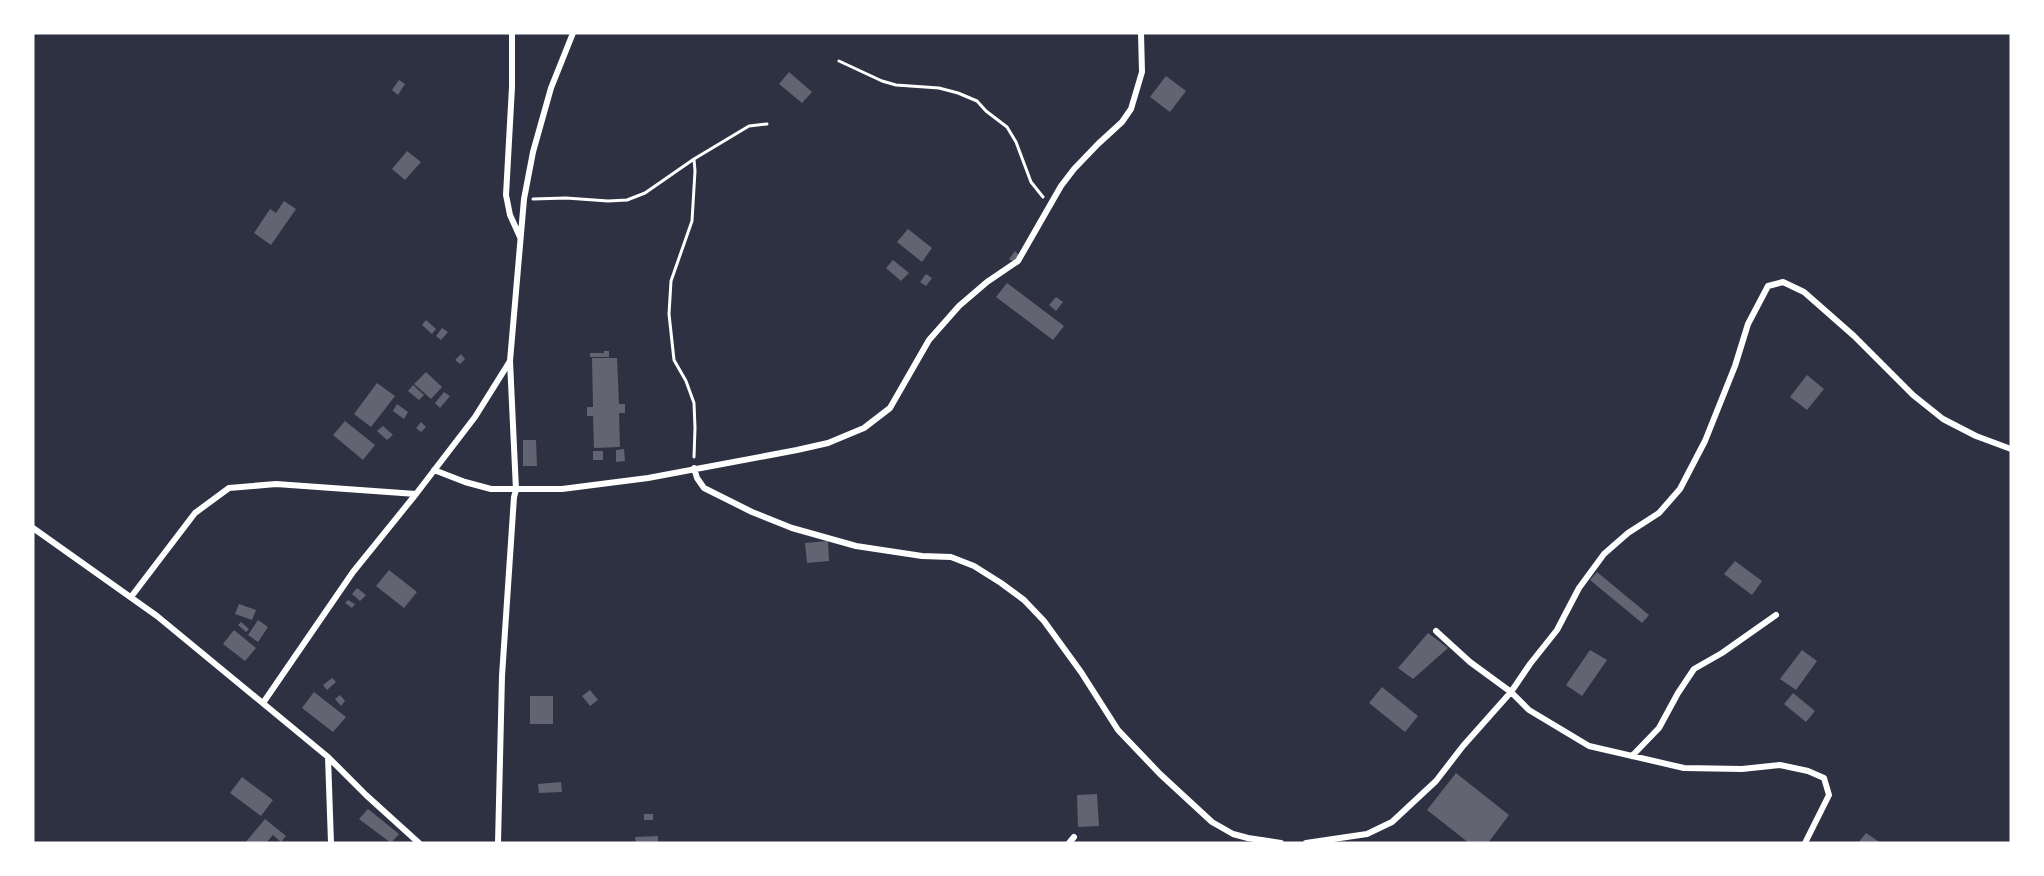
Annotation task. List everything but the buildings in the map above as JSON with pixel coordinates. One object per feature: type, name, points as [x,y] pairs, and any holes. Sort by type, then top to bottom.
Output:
[{"type":"street","points":[[512,33],[512,87],[506,195],[510,215],[520,237]]},
{"type":"street","points":[[498,843],[502,676],[516,490],[510,361],[520,237],[533,152],[551,88],[573,33]]},
{"type":"street","points":[[434,470],[491,489],[562,489],[648,478],[828,444],[864,428],[890,408],[929,340],[959,306],[987,282],[1018,261],[1049,206],[1074,169],[1122,123],[1131,110],[1142,72],[1142,33]]},
{"type":"street","points":[[1306,843],[1367,834],[1392,822],[1436,781],[1470,738],[1511,693],[1557,630],[1579,588],[1604,554],[1628,533],[1659,513],[1680,489],[1705,441],[1735,366],[1748,324],[1768,286],[1783,282],[1804,292],[1854,336],[1913,395],[1943,419],[1976,436],[2011,449]]},
{"type":"street","points":[[263,703],[353,572],[475,417],[510,361]]},
{"type":"street","points":[[694,468],[704,488],[752,512],[792,528],[856,546],[922,556],[951,557],[974,566],[1001,583],[1024,600],[1044,621],[1081,672],[1118,730],[1160,774],[1212,822],[1233,834],[1281,843]]},
{"type":"street","points":[[131,597],[195,513],[229,488],[276,484],[416,494]]},
{"type":"street","points":[[33,528],[157,616],[328,757],[419,843]]},
{"type":"street","points":[[1632,756],[1659,728],[1678,693],[1695,669],[1776,615]]},
{"type":"street","points":[[1436,632],[1529,710],[1589,746],[1684,768],[1742,769],[1780,765],[1808,771],[1824,778],[1829,795],[1805,843]]},
{"type":"street","points":[[328,757],[330,843]]},
{"type":"street","points":[[1366,843],[1367,834]]},
{"type":"street","points":[[1069,843],[1074,837]]},
{"type":"path","points":[[839,61],[882,81],[896,85],[939,88],[977,101],[1007,127],[1016,142],[1031,182],[1049,206]]},
{"type":"path","points":[[524,199],[627,200],[645,192],[749,126],[767,124]]},
{"type":"path","points":[[694,159],[692,221],[671,281],[669,314],[674,360],[686,381],[694,403],[694,468]]}]
